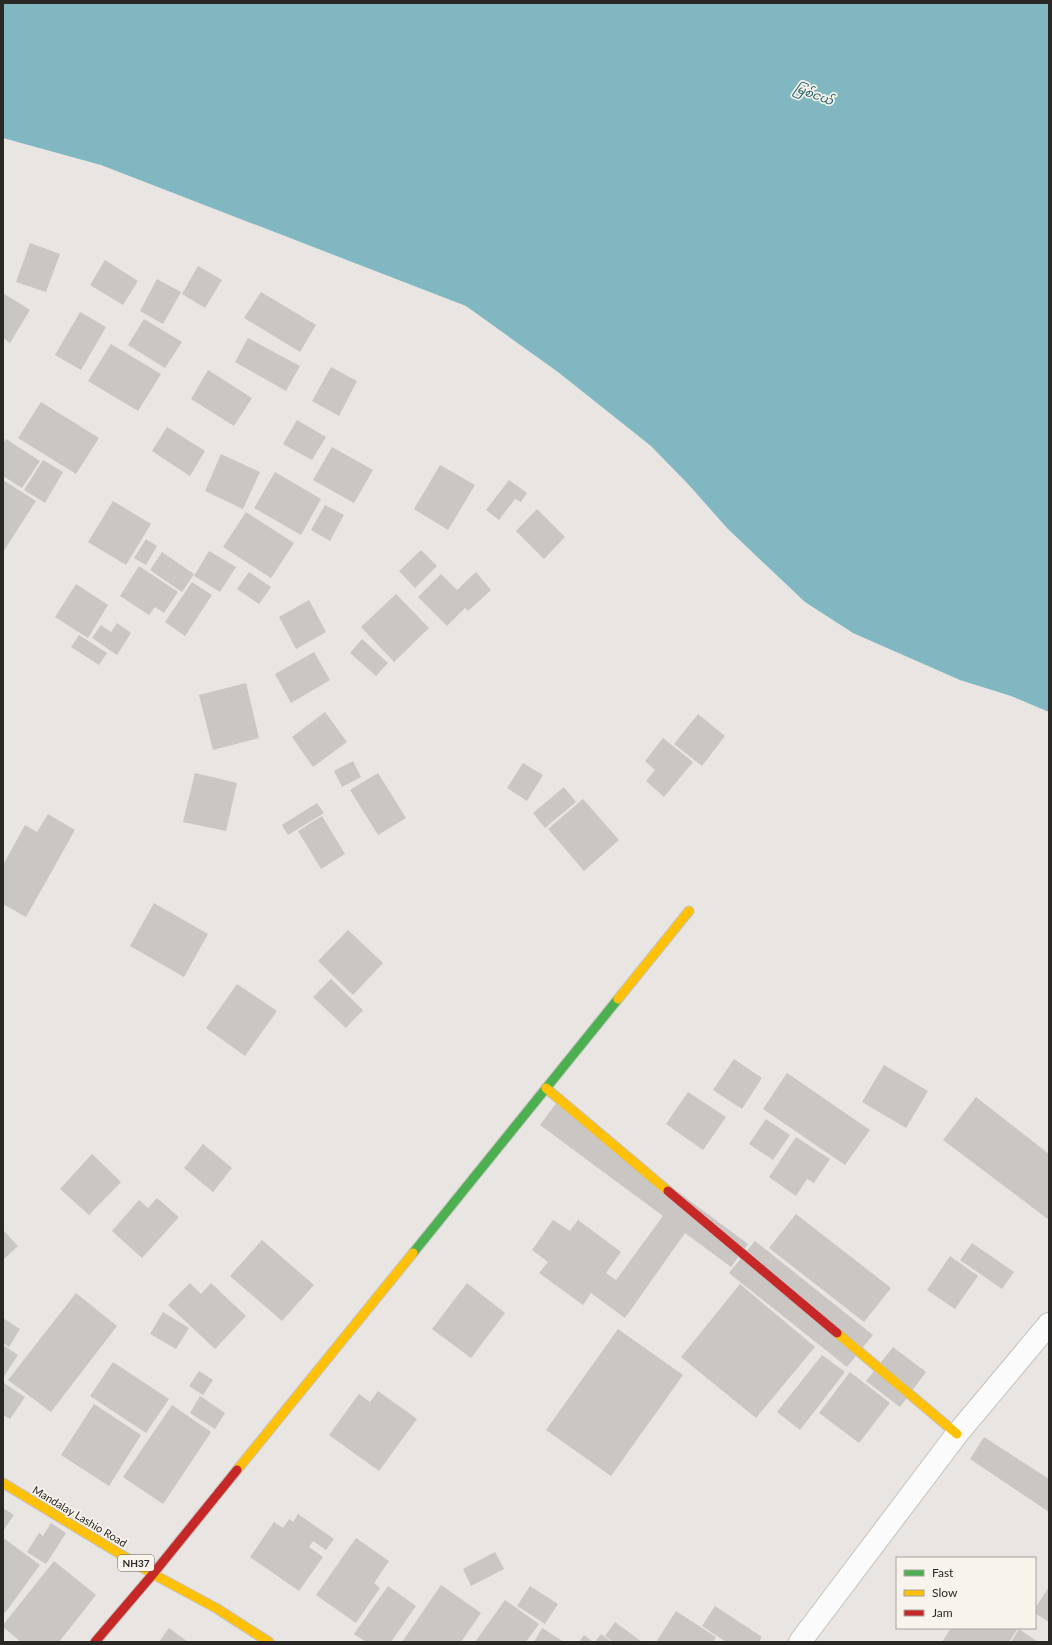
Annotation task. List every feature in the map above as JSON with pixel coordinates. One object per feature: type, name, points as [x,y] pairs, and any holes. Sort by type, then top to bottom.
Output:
[{"type":"main road","points":[[95,1642],[153,1574],[688,911]]},
{"type":"main road","points":[[546,1088],[957,1434]]},
{"type":"main road","name":"Mandalay Lashio Road","points":[[3,1483],[153,1574],[216,1608],[269,1642]]},
{"type":"street","points":[[800,1642],[957,1434],[1049,1324]]},
{"type":"water","name":"မြစ်ငယ်","points":[[3,3],[1049,3],[1049,712],[1011,696],[960,680],[853,633],[805,602],[728,529],[688,484],[651,446],[558,372],[466,306],[101,165],[3,138]]},
{"type":"building","points":[[30,243],[60,254],[46,292],[16,282]]},
{"type":"building","points":[[105,260],[138,281],[123,305],[90,285]]},
{"type":"building","points":[[198,266],[222,280],[205,308],[182,294]]},
{"type":"building","points":[[157,279],[181,292],[163,324],[140,311]]},
{"type":"building","points":[[261,292],[316,325],[300,352],[244,318]]},
{"type":"building","points":[[3,293],[30,310],[10,343],[3,338]]},
{"type":"building","points":[[80,312],[106,327],[81,370],[55,355]]},
{"type":"building","points":[[144,319],[182,342],[165,368],[128,345]]},
{"type":"building","points":[[248,338],[300,366],[286,391],[235,362]]},
{"type":"building","points":[[111,344],[161,374],[138,411],[88,381]]},
{"type":"building","points":[[331,367],[357,381],[339,416],[312,401]]},
{"type":"building","points":[[208,370],[252,398],[234,426],[191,399]]},
{"type":"building","points":[[41,402],[99,438],[76,474],[18,438]]},
{"type":"building","points":[[297,420],[326,437],[312,460],[283,444]]},
{"type":"building","points":[[167,427],[205,451],[190,476],[152,451]]},
{"type":"building","points":[[6,439],[40,461],[22,488],[3,476],[3,444]]},
{"type":"building","points":[[332,447],[373,470],[354,503],[313,480]]},
{"type":"building","points":[[221,454],[260,472],[243,509],[205,491]]},
{"type":"building","points":[[43,460],[63,472],[45,503],[24,490]]},
{"type":"building","points":[[440,465],[475,485],[448,530],[414,509]]},
{"type":"building","points":[[275,472],[321,499],[301,535],[254,508]]},
{"type":"building","points":[[3,480],[36,501],[3,552]]},
{"type":"building","points":[[509,480],[527,493],[521,502],[515,499],[499,520],[486,510]]},
{"type":"building","points":[[113,501],[151,524],[126,565],[88,542]]},
{"type":"building","points":[[325,505],[344,515],[330,541],[311,530]]},
{"type":"building","points":[[537,509],[565,537],[544,559],[516,531]]},
{"type":"building","points":[[246,512],[294,543],[271,578],[223,547]]},
{"type":"building","points":[[146,539],[157,546],[146,565],[134,558]]},
{"type":"building","points":[[421,550],[437,566],[415,588],[399,571]]},
{"type":"building","points":[[209,551],[236,567],[220,592],[194,576]]},
{"type":"building","points":[[162,552],[194,574],[182,592],[150,570]]},
{"type":"building","points":[[139,566],[178,592],[164,613],[155,607],[149,615],[120,596]]},
{"type":"building","points":[[249,572],[271,587],[259,604],[237,589]]},
{"type":"building","points":[[476,572],[491,590],[468,611],[465,608],[447,626],[418,597],[441,574],[457,590]]},
{"type":"building","points":[[192,582],[212,595],[185,636],[165,622]]},
{"type":"building","points":[[76,584],[108,605],[88,638],[55,617]]},
{"type":"building","points":[[396,594],[429,628],[394,662],[361,627]]},
{"type":"building","points":[[309,600],[326,632],[296,649],[279,617]]},
{"type":"building","points":[[117,623],[131,633],[117,655],[92,638],[101,625],[111,632]]},
{"type":"building","points":[[79,635],[107,653],[99,665],[71,647]]},
{"type":"building","points":[[362,639],[388,663],[376,676],[350,653]]},
{"type":"building","points":[[314,652],[330,680],[291,703],[275,674]]},
{"type":"building","points":[[246,683],[259,738],[213,750],[199,695]]},
{"type":"building","points":[[325,712],[347,742],[313,767],[292,737]]},
{"type":"building","points":[[698,714],[725,736],[702,766],[674,744]]},
{"type":"building","points":[[663,738],[693,762],[664,797],[646,781],[655,770],[645,761]]},
{"type":"building","points":[[353,761],[361,777],[342,787],[334,771]]},
{"type":"building","points":[[523,763],[543,775],[527,801],[507,788]]},
{"type":"building","points":[[195,773],[237,783],[226,831],[183,822]]},
{"type":"building","points":[[378,773],[406,818],[378,835],[350,790]]},
{"type":"building","points":[[564,787],[576,802],[545,828],[533,813]]},
{"type":"building","points":[[583,799],[619,840],[584,871],[548,829]]},
{"type":"building","points":[[317,803],[324,813],[288,835],[282,825]]},
{"type":"building","points":[[48,814],[75,830],[26,917],[3,904],[3,865],[25,825],[37,832]]},
{"type":"building","points":[[322,816],[345,854],[321,869],[298,831]]},
{"type":"building","points":[[154,903],[208,934],[184,977],[130,946]]},
{"type":"building","points":[[348,930],[383,963],[353,995],[318,961]]},
{"type":"building","points":[[331,979],[363,1010],[346,1028],[313,997]]},
{"type":"building","points":[[237,984],[277,1011],[245,1056],[206,1028]]},
{"type":"building","points":[[734,1059],[762,1078],[742,1109],[713,1090]]},
{"type":"building","points":[[884,1065],[928,1091],[906,1128],[862,1102]]},
{"type":"building","points":[[787,1073],[870,1130],[845,1165],[763,1109]]},
{"type":"building","points":[[688,1092],[726,1117],[703,1150],[666,1124]]},
{"type":"building","points":[[976,1097],[1049,1154],[1049,1220],[943,1140]]},
{"type":"building","points":[[557,1102],[748,1244],[731,1267],[685,1233],[625,1318],[591,1293],[583,1305],[539,1273],[548,1262],[532,1250],[553,1220],[570,1231],[578,1220],[621,1252],[606,1273],[616,1280],[663,1216],[540,1125]]},
{"type":"building","points":[[766,1119],[790,1135],[773,1160],[749,1144]]},
{"type":"building","points":[[796,1137],[830,1159],[814,1183],[807,1179],[796,1196],[769,1177]]},
{"type":"building","points":[[203,1144],[232,1168],[213,1192],[184,1168]]},
{"type":"building","points":[[92,1154],[121,1182],[89,1215],[60,1189]]},
{"type":"building","points":[[157,1198],[179,1217],[142,1258],[112,1231],[139,1200],[148,1208]]},
{"type":"building","points":[[796,1214],[891,1288],[864,1322],[769,1248]]},
{"type":"building","points":[[3,1230],[18,1246],[3,1260]]},
{"type":"building","points":[[262,1240],[314,1285],[282,1321],[230,1276]]},
{"type":"building","points":[[755,1241],[873,1335],[847,1367],[729,1273]]},
{"type":"building","points":[[972,1243],[1014,1272],[1002,1289],[960,1260]]},
{"type":"building","points":[[950,1256],[978,1276],[955,1309],[927,1290]]},
{"type":"building","points":[[190,1283],[201,1294],[211,1283],[246,1316],[215,1349],[168,1305]]},
{"type":"building","points":[[467,1283],[505,1313],[471,1358],[432,1329]]},
{"type":"building","points":[[740,1284],[815,1347],[756,1418],[681,1357]]},
{"type":"building","points":[[76,1293],[117,1326],[51,1412],[8,1380]]},
{"type":"building","points":[[163,1312],[189,1328],[176,1349],[150,1334]]},
{"type":"building","points":[[3,1318],[20,1329],[9,1347],[3,1343]]},
{"type":"building","points":[[618,1329],[683,1375],[611,1476],[546,1430]]},
{"type":"building","points":[[3,1345],[18,1355],[3,1378]]},
{"type":"building","points":[[893,1347],[926,1372],[900,1407],[866,1381]]},
{"type":"building","points":[[822,1355],[845,1372],[800,1430],[777,1412]]},
{"type":"building","points":[[113,1362],[169,1399],[146,1433],[90,1396]]},
{"type":"building","points":[[199,1371],[213,1380],[203,1395],[189,1386]]},
{"type":"building","points":[[850,1372],[890,1403],[859,1443],[819,1413]]},
{"type":"building","points":[[4,1383],[25,1397],[10,1419],[3,1415]]},
{"type":"building","points":[[378,1391],[417,1419],[379,1471],[329,1435],[359,1394],[370,1402]]},
{"type":"building","points":[[200,1396],[225,1413],[215,1429],[190,1413]]},
{"type":"building","points":[[94,1404],[141,1435],[109,1486],[61,1455]]},
{"type":"building","points":[[172,1405],[211,1432],[163,1504],[123,1477]]},
{"type":"building","points":[[984,1437],[1049,1479],[1049,1512],[970,1459]]},
{"type":"building","points":[[3,1508],[14,1515],[3,1531]]},
{"type":"building","points":[[298,1514],[334,1539],[326,1550],[313,1541],[309,1547],[323,1557],[299,1591],[250,1557],[274,1522],[283,1528],[289,1519],[293,1522]]},
{"type":"building","points":[[51,1523],[66,1533],[46,1564],[27,1552],[39,1533],[43,1536]]},
{"type":"building","points":[[356,1538],[389,1561],[374,1583],[380,1588],[356,1623],[316,1595]]},
{"type":"building","points":[[5,1539],[40,1565],[5,1613],[3,1611],[3,1541]]},
{"type":"building","points":[[495,1552],[504,1569],[471,1586],[463,1569]]},
{"type":"building","points":[[54,1561],[96,1595],[59,1642],[21,1642],[3,1627],[3,1625]]},
{"type":"building","points":[[441,1585],[481,1613],[461,1642],[402,1642]]},
{"type":"building","points":[[388,1586],[416,1606],[391,1642],[366,1642],[354,1634]]},
{"type":"building","points":[[530,1586],[558,1604],[545,1624],[517,1606]]},
{"type":"building","points":[[1049,1587],[1049,1622],[1036,1614],[1036,1606]]},
{"type":"building","points":[[505,1600],[539,1624],[526,1642],[475,1642]]},
{"type":"building","points":[[715,1606],[762,1637],[759,1642],[726,1642],[702,1626]]},
{"type":"building","points":[[676,1611],[716,1637],[713,1642],[656,1642]]},
{"type":"building","points":[[615,1622],[642,1642],[613,1642],[605,1636]]},
{"type":"building","points":[[169,1628],[188,1642],[159,1642]]},
{"type":"building","points":[[542,1628],[564,1642],[534,1642]]},
{"type":"building","points":[[950,1629],[1017,1629],[1009,1642],[942,1642]]},
{"type":"building","points":[[1019,1629],[1038,1642],[1011,1642]]},
{"type":"building","points":[[601,1634],[611,1642],[595,1642]]},
{"type":"building","points":[[584,1635],[592,1641],[579,1642]]},
{"type":"traffic: fast","points":[[413,1253],[618,999]]},
{"type":"traffic: slow","points":[[618,999],[689,911]]},
{"type":"traffic: slow","points":[[546,1088],[668,1191]]},
{"type":"traffic: slow","points":[[237,1470],[413,1253]]},
{"type":"traffic: slow","points":[[837,1333],[957,1434]]},
{"type":"traffic: slow","points":[[3,1483],[153,1574],[216,1608],[269,1642]]},
{"type":"traffic: jam","points":[[668,1191],[837,1333]]},
{"type":"traffic: jam","points":[[95,1642],[153,1574],[237,1470]]}]
